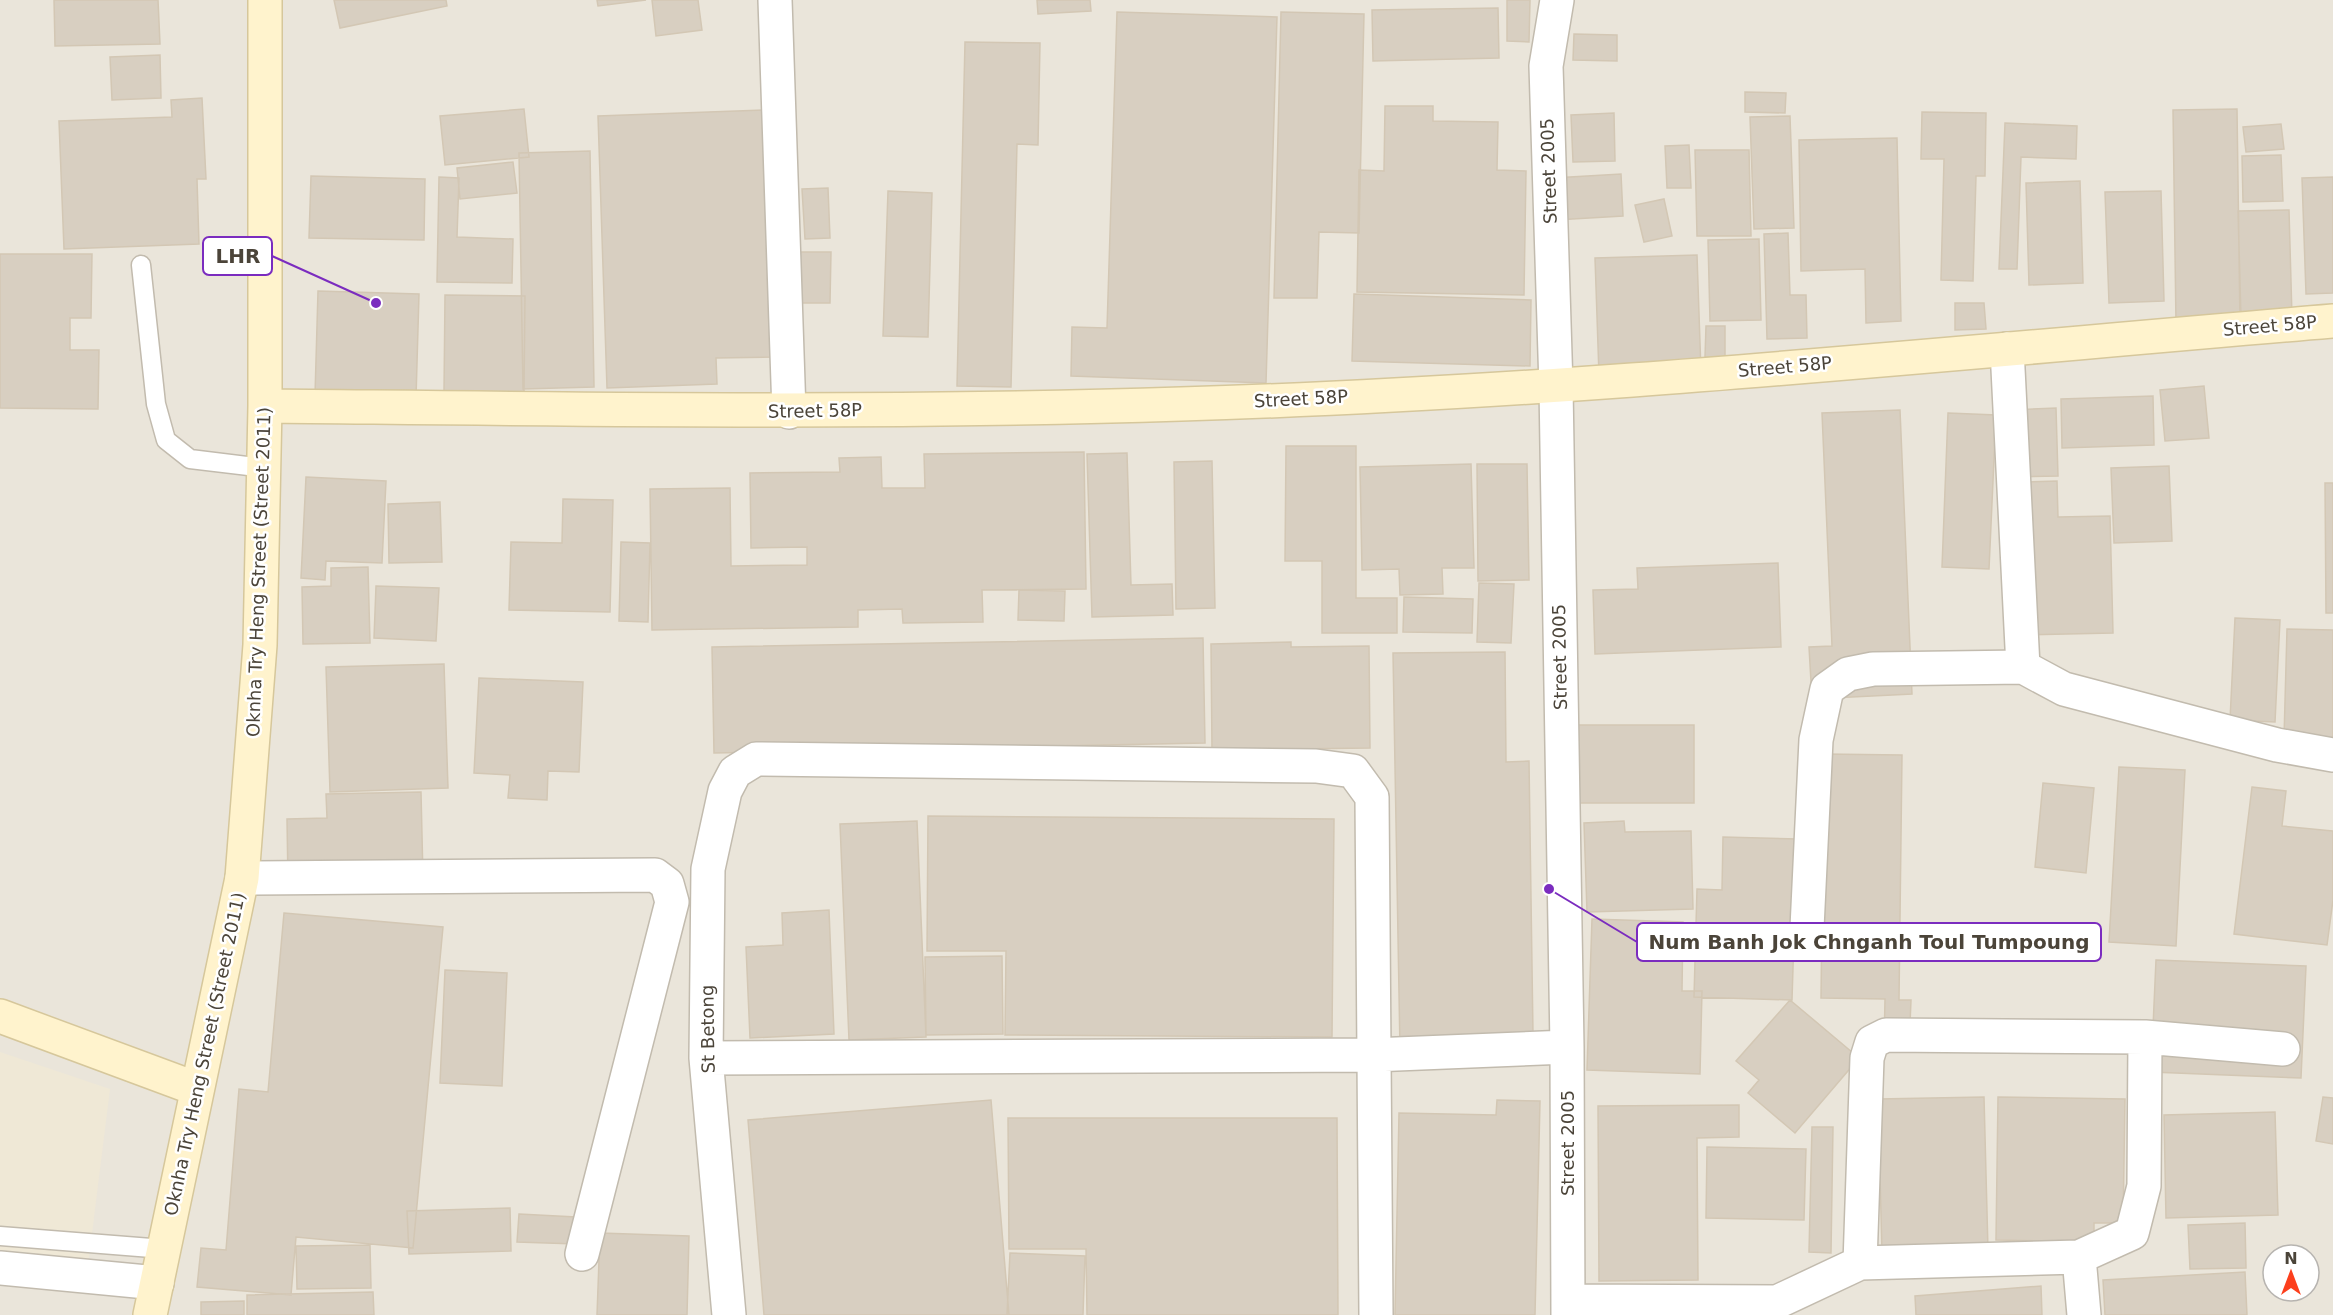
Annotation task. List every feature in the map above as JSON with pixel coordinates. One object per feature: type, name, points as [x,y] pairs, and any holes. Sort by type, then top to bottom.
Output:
[{"type":"street","name":"Oknha Try Heng Street (Street 2011)","points":[[150,1315],[242,878],[260,645],[265,406],[265,0]]},
{"type":"street","points":[[775,0],[789,412]]},
{"type":"street","name":"Street 2005","points":[[1557,0],[1546,66],[1556,387],[1567,1047],[1568,1308]]},
{"type":"street","name":"Street 58P","points":[[265,406],[789,412],[1183,404],[1556,387],[2333,321]]},
{"type":"street","points":[[2007,349],[2023,667]]},
{"type":"street","points":[[1807,928],[1816,740],[1827,689],[1848,674],[1873,669],[2023,667],[2064,689],[2277,745],[2333,755]]},
{"type":"street","name":"St Betong","points":[[729,1315],[706,1058],[708,869],[725,791],[735,772],[756,759],[1316,766],[1353,771],[1372,797],[1372,1055]]},
{"type":"street","points":[[242,878],[655,875],[667,884],[672,902],[582,1254]]},
{"type":"street","points":[[0,1016],[197,1089]]},
{"type":"street","points":[[1860,1263],[1867,1058],[1872,1041],[1886,1035],[2145,1037],[2283,1049]]},
{"type":"street","points":[[1568,1308],[1778,1309],[1860,1263],[2079,1257],[2132,1233],[2144,1186],[2145,1037]]},
{"type":"street","points":[[706,1058],[1372,1055],[1567,1047]]},
{"type":"street","points":[[1372,1055],[1376,1315]]},
{"type":"street","points":[[2079,1257],[2084,1315]]},
{"type":"street","points":[[0,1268],[157,1283]]},
{"type":"lane","points":[[141,265],[156,404],[166,440],[189,459],[264,468]]},
{"type":"lane","points":[[0,1236],[164,1250]]},
{"type":"shaded area","points":[[0,0],[2333,0],[2333,1315],[0,1315]]},
{"type":"shaded area","points":[[0,1052],[110,1089],[88,1266],[0,1257]]},
{"type":"building","points":[[54,0],[158,0],[160,44],[55,46]]},
{"type":"building","points":[[334,0],[446,0],[447,6],[340,28]]},
{"type":"building","points":[[597,0],[646,0],[598,6]]},
{"type":"building","points":[[652,0],[698,0],[702,30],[656,36]]},
{"type":"building","points":[[1037,0],[1090,0],[1091,11],[1038,14]]},
{"type":"building","points":[[1507,0],[1530,0],[1529,42],[1507,41]]},
{"type":"building","points":[[1498,8],[1499,58],[1373,61],[1372,10]]},
{"type":"building","points":[[1117,12],[1277,17],[1266,383],[1071,376],[1072,327],[1107,328]]},
{"type":"building","points":[[1281,12],[1364,14],[1359,233],[1319,232],[1317,298],[1274,298]]},
{"type":"building","points":[[1574,34],[1617,35],[1617,61],[1573,60]]},
{"type":"building","points":[[965,42],[1040,43],[1038,145],[1017,144],[1011,387],[957,386]]},
{"type":"building","points":[[160,55],[161,98],[112,100],[110,57]]},
{"type":"building","points":[[1745,92],[1786,93],[1785,113],[1745,112]]},
{"type":"building","points":[[202,98],[206,179],[197,179],[199,244],[64,249],[59,121],[172,117],[171,100]]},
{"type":"building","points":[[1385,106],[1433,106],[1433,121],[1498,122],[1497,170],[1526,171],[1524,295],[1357,292],[1359,170],[1384,171]]},
{"type":"building","points":[[524,109],[529,157],[445,165],[440,116]]},
{"type":"building","points":[[2237,109],[2240,323],[2176,324],[2173,110]]},
{"type":"building","points":[[765,110],[773,357],[716,358],[717,384],[607,388],[598,116]]},
{"type":"building","points":[[1922,112],[1986,113],[1985,176],[1976,176],[1973,281],[1941,280],[1944,159],[1921,159]]},
{"type":"building","points":[[1614,113],[1615,161],[1573,162],[1571,115]]},
{"type":"building","points":[[1790,116],[1794,228],[1754,229],[1750,117]]},
{"type":"building","points":[[2005,123],[2077,126],[2076,159],[2021,157],[2017,269],[1999,269]]},
{"type":"building","points":[[2281,124],[2284,149],[2246,152],[2243,127]]},
{"type":"building","points":[[1897,138],[1901,321],[1866,323],[1865,269],[1801,271],[1799,140]]},
{"type":"building","points":[[1689,145],[1691,188],[1667,188],[1665,146]]},
{"type":"building","points":[[1695,150],[1749,150],[1751,236],[1697,236]]},
{"type":"building","points":[[590,151],[594,387],[523,389],[519,153]]},
{"type":"building","points":[[2281,155],[2283,201],[2243,202],[2242,156]]},
{"type":"building","points":[[513,162],[517,193],[460,199],[457,168]]},
{"type":"building","points":[[1621,174],[1623,216],[1556,220],[1553,178]]},
{"type":"building","points":[[311,176],[425,179],[424,240],[309,238]]},
{"type":"building","points":[[439,177],[459,178],[457,237],[513,239],[512,283],[437,282]]},
{"type":"building","points":[[2333,177],[2333,293],[2306,294],[2302,178]]},
{"type":"building","points":[[2080,181],[2083,283],[2029,285],[2026,183]]},
{"type":"building","points":[[828,188],[830,238],[805,239],[802,189]]},
{"type":"building","points":[[888,191],[932,193],[928,337],[883,336]]},
{"type":"building","points":[[2161,191],[2164,301],[2109,303],[2105,192]]},
{"type":"building","points":[[1664,199],[1672,236],[1644,242],[1635,205]]},
{"type":"building","points":[[2289,210],[2292,317],[2241,318],[2238,211]]},
{"type":"building","points":[[1788,233],[1790,295],[1806,295],[1807,338],[1767,339],[1764,234]]},
{"type":"building","points":[[1759,239],[1761,320],[1710,321],[1708,240]]},
{"type":"building","points":[[799,252],[831,252],[830,303],[798,303]]},
{"type":"building","points":[[0,254],[92,254],[91,318],[70,318],[70,350],[99,350],[98,409],[0,408]]},
{"type":"building","points":[[1697,255],[1701,372],[1599,375],[1595,258]]},
{"type":"building","points":[[318,291],[419,294],[416,398],[315,395]]},
{"type":"building","points":[[1354,294],[1531,300],[1530,366],[1352,361]]},
{"type":"building","points":[[445,295],[525,296],[524,393],[444,392]]},
{"type":"building","points":[[1955,303],[1984,303],[1986,329],[1955,330]]},
{"type":"building","points":[[1706,326],[1725,326],[1725,358],[1705,357]]},
{"type":"building","points":[[2204,386],[2209,438],[2165,441],[2160,390]]},
{"type":"building","points":[[2153,396],[2154,445],[2062,448],[2061,399]]},
{"type":"building","points":[[2056,408],[2058,476],[2012,477],[2010,410]]},
{"type":"building","points":[[1900,410],[1912,694],[1812,699],[1809,647],[1832,646],[1822,413]]},
{"type":"building","points":[[1948,413],[1996,415],[1989,569],[1942,567]]},
{"type":"building","points":[[1286,446],[1356,446],[1356,598],[1397,598],[1397,633],[1322,633],[1322,561],[1285,561]]},
{"type":"building","points":[[1084,452],[1086,589],[982,590],[983,622],[903,623],[902,609],[858,610],[858,627],[652,630],[650,489],[730,488],[731,566],[807,565],[807,547],[751,548],[750,473],[840,472],[839,458],[881,457],[882,488],[925,488],[924,454]]},
{"type":"building","points":[[1127,453],[1131,585],[1172,584],[1173,615],[1092,617],[1087,454]]},
{"type":"building","points":[[1212,461],[1215,608],[1176,609],[1174,462]]},
{"type":"building","points":[[1471,464],[1474,568],[1442,568],[1443,594],[1400,595],[1399,569],[1362,570],[1360,467]]},
{"type":"building","points":[[1477,464],[1527,464],[1529,580],[1478,581]]},
{"type":"building","points":[[2169,466],[2172,541],[2114,543],[2111,468]]},
{"type":"building","points":[[306,477],[386,481],[382,563],[326,561],[325,580],[301,578]]},
{"type":"building","points":[[2057,481],[2058,517],[2110,516],[2113,633],[2018,635],[2026,482]]},
{"type":"building","points":[[2325,483],[2333,483],[2333,613],[2326,613]]},
{"type":"building","points":[[563,499],[613,500],[610,612],[509,610],[511,542],[562,543]]},
{"type":"building","points":[[440,502],[442,562],[389,563],[388,504]]},
{"type":"building","points":[[621,542],[650,543],[648,622],[619,621]]},
{"type":"building","points":[[1778,563],[1781,647],[1595,654],[1593,590],[1638,589],[1637,568]]},
{"type":"building","points":[[368,567],[370,643],[303,644],[302,587],[331,586],[331,568]]},
{"type":"building","points":[[1479,583],[1514,584],[1511,643],[1477,642]]},
{"type":"building","points":[[376,586],[439,588],[436,641],[374,638]]},
{"type":"building","points":[[1019,590],[1065,591],[1064,621],[1018,620]]},
{"type":"building","points":[[1404,597],[1473,599],[1472,633],[1403,632]]},
{"type":"building","points":[[2235,618],[2280,620],[2275,722],[2230,720]]},
{"type":"building","points":[[2287,629],[2333,630],[2333,739],[2284,738]]},
{"type":"building","points":[[1203,638],[1205,743],[714,753],[712,647]]},
{"type":"building","points":[[1291,642],[1291,647],[1369,646],[1370,748],[1212,750],[1211,644]]},
{"type":"building","points":[[1505,652],[1506,762],[1529,761],[1533,1034],[1400,1050],[1393,653]]},
{"type":"building","points":[[444,664],[448,788],[330,792],[326,667]]},
{"type":"building","points":[[479,678],[583,682],[579,772],[548,771],[547,800],[508,798],[510,775],[474,773]]},
{"type":"building","points":[[1578,725],[1694,725],[1694,803],[1578,803]]},
{"type":"building","points":[[1824,754],[1902,755],[1899,1000],[1911,1000],[1909,1048],[1884,1047],[1885,999],[1821,998]]},
{"type":"building","points":[[2119,767],[2185,770],[2176,946],[2109,942]]},
{"type":"building","points":[[2043,783],[2094,788],[2086,873],[2035,867]]},
{"type":"building","points":[[2252,787],[2286,791],[2282,826],[2333,831],[2333,900],[2327,945],[2234,934]]},
{"type":"building","points":[[421,792],[423,878],[288,881],[287,819],[327,818],[326,794]]},
{"type":"building","points":[[928,816],[1334,819],[1332,1037],[1005,1035],[1006,951],[927,951]]},
{"type":"building","points":[[917,821],[926,1037],[849,1040],[840,824]]},
{"type":"building","points":[[1624,821],[1625,832],[1691,831],[1693,909],[1587,912],[1584,823]]},
{"type":"building","points":[[1723,837],[1797,839],[1792,1000],[1694,997],[1697,889],[1722,890]]},
{"type":"building","points":[[829,910],[834,1034],[750,1038],[746,947],[783,945],[782,913]]},
{"type":"building","points":[[284,913],[443,927],[413,1248],[296,1237],[291,1295],[197,1287],[201,1248],[226,1250],[239,1089],[268,1092]]},
{"type":"building","points":[[1592,919],[1683,922],[1682,991],[1702,991],[1700,1074],[1587,1070]]},
{"type":"building","points":[[1002,956],[1003,1034],[926,1035],[925,957]]},
{"type":"building","points":[[2156,960],[2306,966],[2301,1078],[2151,1072]]},
{"type":"building","points":[[445,970],[507,973],[502,1086],[440,1083]]},
{"type":"building","points":[[1790,1000],[1859,1058],[1795,1133],[1748,1093],[1759,1080],[1736,1061]]},
{"type":"building","points":[[1984,1097],[1988,1250],[1882,1253],[1878,1099]]},
{"type":"building","points":[[1998,1097],[2125,1099],[2123,1223],[2094,1223],[2094,1242],[1996,1240]]},
{"type":"building","points":[[2323,1097],[2333,1098],[2333,1144],[2316,1141]]},
{"type":"building","points":[[991,1100],[1009,1315],[764,1315],[748,1120]]},
{"type":"building","points":[[1497,1100],[1540,1101],[1535,1315],[1395,1315],[1399,1113],[1496,1115]]},
{"type":"building","points":[[1739,1105],[1739,1137],[1697,1138],[1698,1280],[1599,1281],[1598,1106]]},
{"type":"building","points":[[2275,1112],[2278,1215],[2166,1218],[2164,1115]]},
{"type":"building","points":[[1008,1118],[1337,1118],[1338,1315],[1087,1315],[1086,1249],[1009,1249]]},
{"type":"building","points":[[1812,1127],[1833,1127],[1831,1253],[1809,1252]]},
{"type":"building","points":[[1707,1147],[1806,1149],[1804,1220],[1706,1218]]},
{"type":"building","points":[[510,1208],[511,1251],[409,1254],[407,1211]]},
{"type":"building","points":[[519,1214],[576,1217],[576,1244],[517,1242]]},
{"type":"building","points":[[2245,1223],[2246,1268],[2190,1269],[2188,1225]]},
{"type":"building","points":[[600,1233],[689,1236],[687,1315],[597,1315]]},
{"type":"building","points":[[370,1245],[371,1288],[297,1289],[296,1246]]},
{"type":"building","points":[[1010,1253],[1085,1256],[1083,1315],[1007,1315]]},
{"type":"building","points":[[2245,1272],[2247,1315],[2105,1315],[2103,1280]]},
{"type":"building","points":[[2041,1286],[2042,1315],[1916,1315],[1915,1296]]},
{"type":"building","points":[[373,1292],[374,1315],[247,1315],[247,1295]]},
{"type":"building","points":[[244,1301],[244,1315],[201,1315],[201,1302]]},
{"type":"place","name":"LHR","points":[[376,303]]},
{"type":"place","name":"Num Banh Jok Chnganh Toul Tumpoung","points":[[1549,889]]}]
